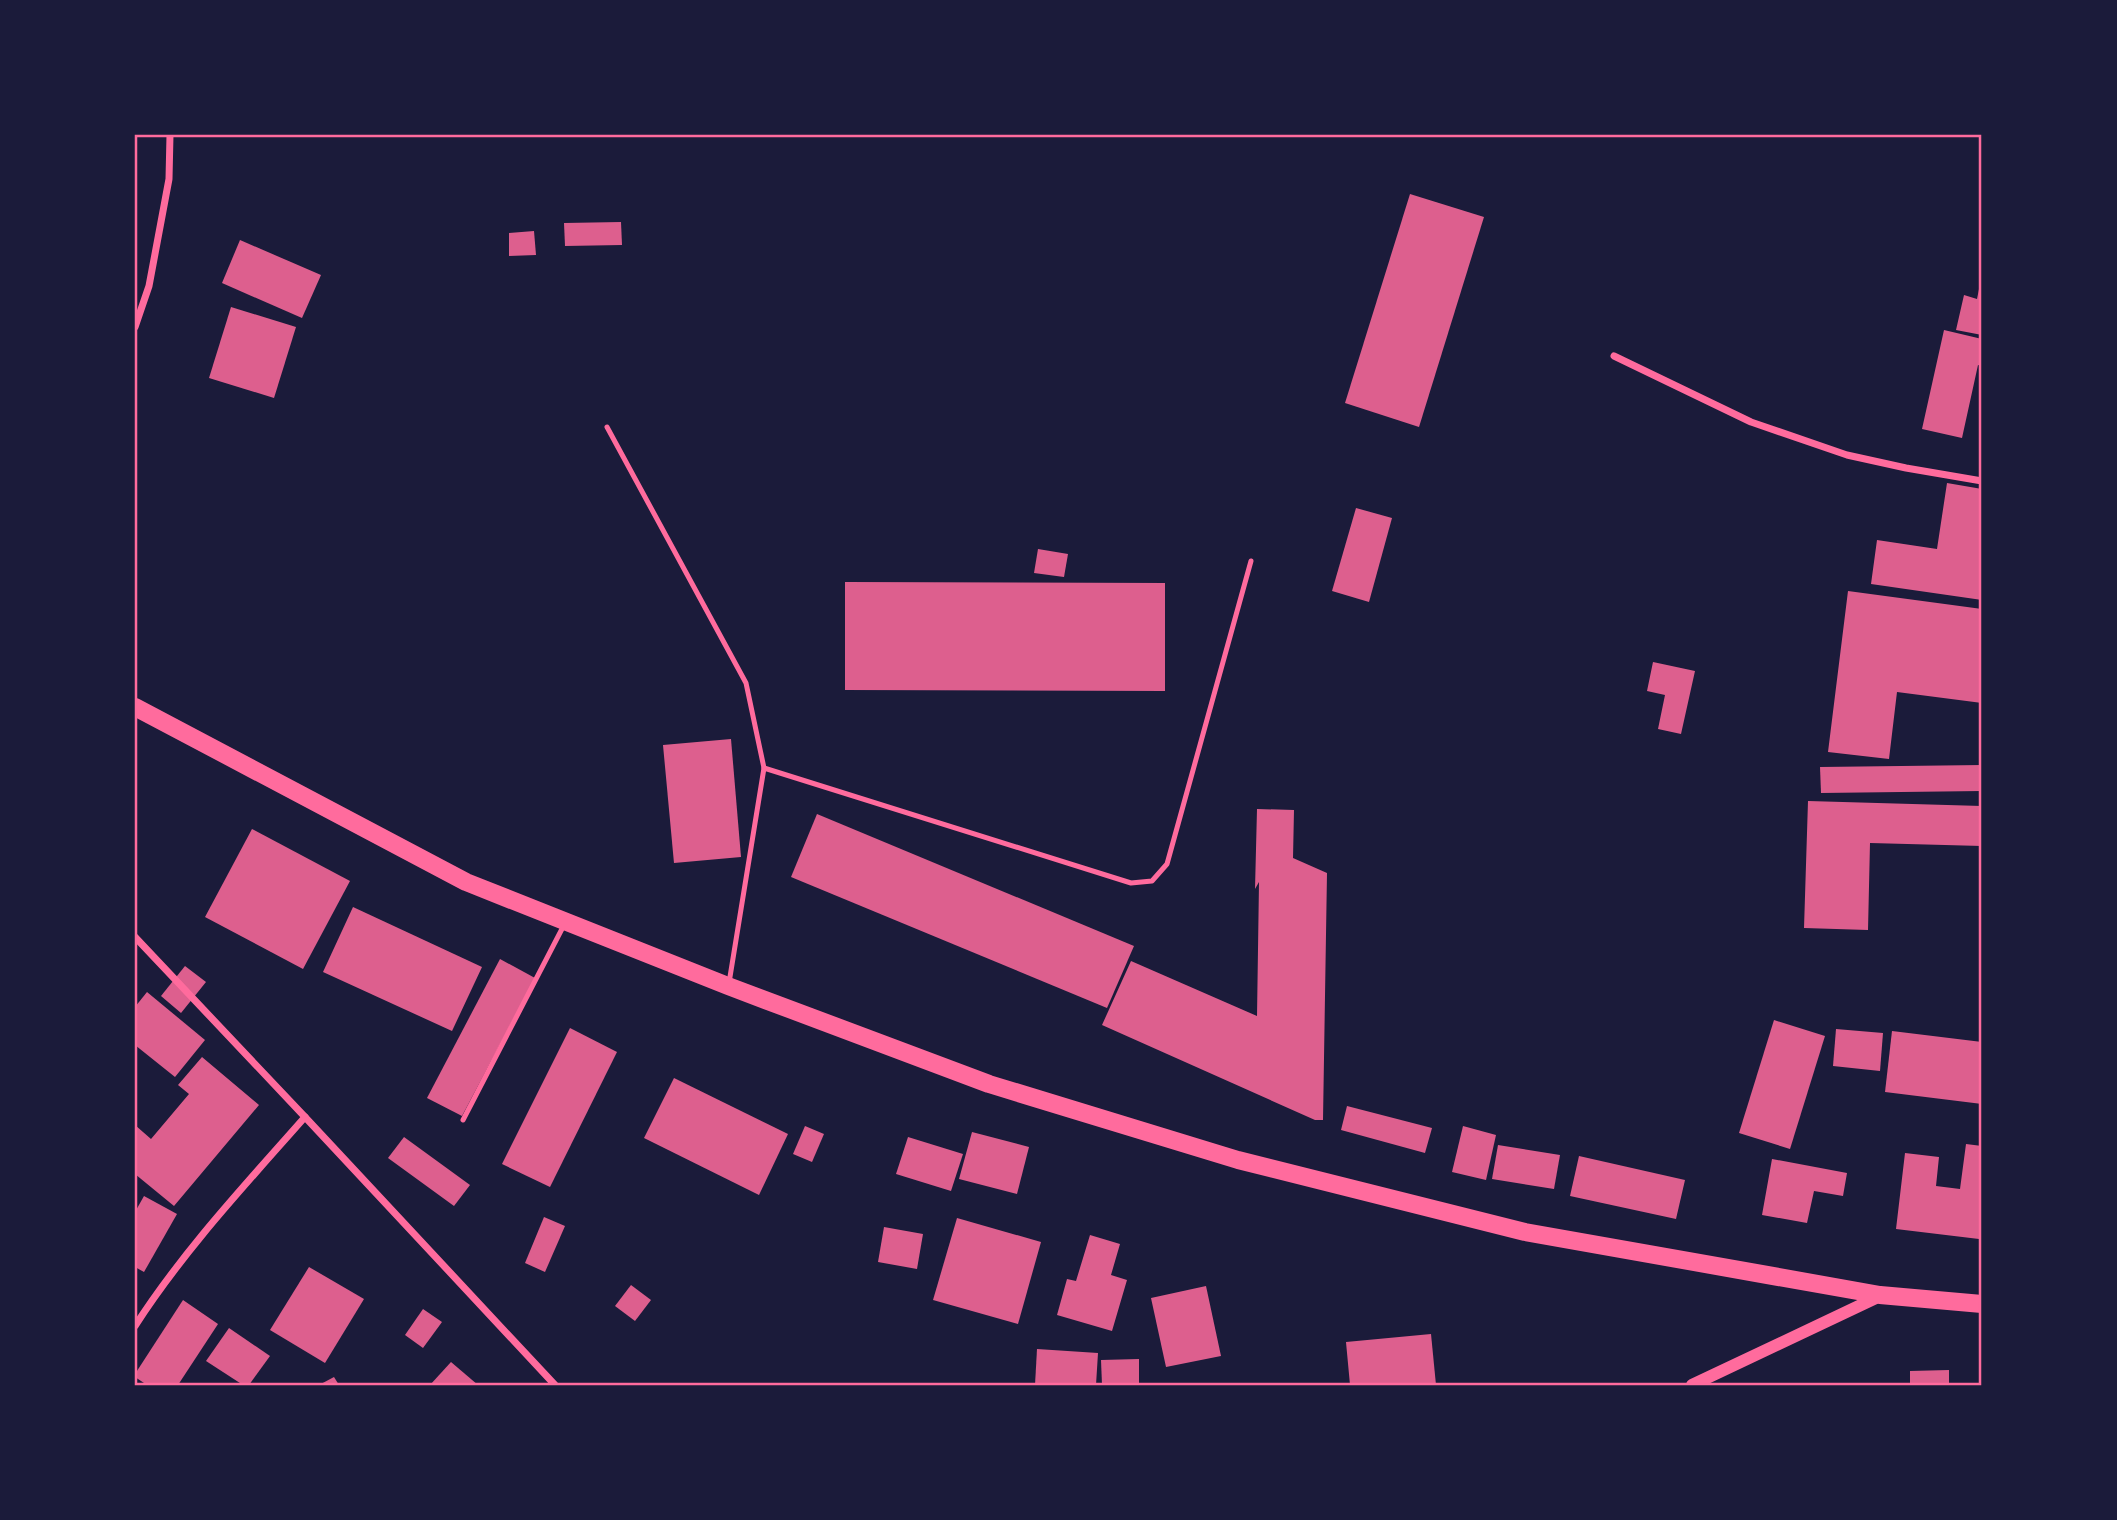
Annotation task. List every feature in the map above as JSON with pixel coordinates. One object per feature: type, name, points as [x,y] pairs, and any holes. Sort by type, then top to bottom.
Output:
[{"type":"main road","points":[[135,707],[466,882],[728,986],[989,1084],[1238,1160],[1525,1232],[1880,1295],[1982,1304]]},
{"type":"street","points":[[135,327],[149,286],[157,246],[169,179],[170,135]]},
{"type":"street","points":[[1614,356],[1751,422],[1847,455],[1982,481]]},
{"type":"street","points":[[135,937],[555,1385]]},
{"type":"street","points":[[135,1326],[151,1300],[208,1228],[305,1117]]},
{"type":"street","points":[[1692,1385],[1880,1295]]},
{"type":"lane","points":[[607,427],[746,683],[764,768],[728,986]]},
{"type":"lane","points":[[764,768],[1131,883],[1152,881],[1167,864],[1251,561]]},
{"type":"lane","points":[[463,1120],[566,922]]},
{"type":"building","points":[[1410,194],[1484,217],[1419,427],[1345,403]]},
{"type":"building","points":[[621,222],[622,245],[565,246],[564,223]]},
{"type":"building","points":[[534,231],[536,255],[509,256],[509,233]]},
{"type":"building","points":[[240,240],[321,275],[302,318],[222,283]]},
{"type":"building","points":[[1981,279],[1982,335],[1956,330],[1964,295],[1977,299]]},
{"type":"building","points":[[231,307],[296,327],[274,398],[209,378]]},
{"type":"building","points":[[1944,330],[1982,339],[1982,366],[1978,365],[1962,438],[1922,429]]},
{"type":"building","points":[[1947,483],[1982,489],[1982,600],[1871,584],[1877,540],[1937,549]]},
{"type":"building","points":[[1356,508],[1392,518],[1369,602],[1332,591]]},
{"type":"building","points":[[1038,549],[1068,554],[1064,577],[1034,573]]},
{"type":"building","points":[[845,582],[1165,583],[1165,691],[845,690]]},
{"type":"building","points":[[1848,591],[1982,609],[1982,703],[1897,692],[1889,759],[1828,752]]},
{"type":"building","points":[[1653,662],[1695,671],[1681,734],[1658,729],[1665,695],[1647,691]]},
{"type":"building","points":[[731,739],[741,857],[674,863],[663,745]]},
{"type":"building","points":[[1982,765],[1982,791],[1821,793],[1820,767]]},
{"type":"building","points":[[1808,801],[1982,806],[1982,846],[1870,843],[1868,930],[1804,928]]},
{"type":"building","points":[[1257,809],[1294,810],[1293,858],[1327,873],[1323,1120],[1315,1120],[1102,1025],[1131,961],[1257,1016]]},
{"type":"building","points":[[817,814],[1134,946],[1107,1008],[791,877]]},
{"type":"building","points":[[252,829],[350,881],[303,969],[205,917]]},
{"type":"building","points":[[353,907],[482,967],[452,1031],[323,972]]},
{"type":"building","points":[[500,959],[535,978],[462,1116],[427,1098]]},
{"type":"building","points":[[185,966],[206,982],[181,1013],[161,996]]},
{"type":"building","points":[[147,992],[205,1040],[175,1077],[135,1045],[135,1007]]},
{"type":"building","points":[[1774,1020],[1825,1036],[1790,1149],[1739,1133]]},
{"type":"building","points":[[570,1028],[617,1052],[550,1187],[502,1164]]},
{"type":"building","points":[[1836,1029],[1883,1033],[1880,1071],[1833,1066]]},
{"type":"building","points":[[1892,1031],[1982,1042],[1982,1104],[1885,1092]]},
{"type":"building","points":[[202,1057],[259,1105],[174,1206],[135,1174],[135,1125],[151,1139],[189,1094],[178,1085]]},
{"type":"building","points":[[674,1078],[788,1134],[759,1195],[644,1138]]},
{"type":"building","points":[[1347,1106],[1432,1128],[1425,1153],[1341,1130]]},
{"type":"building","points":[[805,1126],[824,1134],[812,1162],[793,1154]]},
{"type":"building","points":[[1463,1126],[1496,1135],[1486,1180],[1452,1172]]},
{"type":"building","points":[[972,1132],[1029,1147],[1017,1194],[959,1179]]},
{"type":"building","points":[[404,1137],[470,1185],[454,1206],[388,1158]]},
{"type":"building","points":[[908,1137],[963,1154],[951,1191],[896,1174]]},
{"type":"building","points":[[1966,1144],[1982,1146],[1982,1213],[1979,1239],[1896,1229],[1905,1153],[1939,1157],[1936,1186],[1960,1189]]},
{"type":"building","points":[[1498,1145],[1560,1155],[1554,1189],[1492,1179]]},
{"type":"building","points":[[1579,1156],[1685,1180],[1676,1219],[1570,1196]]},
{"type":"building","points":[[1772,1159],[1847,1173],[1843,1196],[1814,1191],[1807,1223],[1762,1215]]},
{"type":"building","points":[[144,1196],[177,1214],[144,1272],[135,1267],[135,1212]]},
{"type":"building","points":[[544,1217],[565,1226],[545,1272],[525,1263]]},
{"type":"building","points":[[957,1218],[1041,1242],[1018,1324],[933,1300]]},
{"type":"building","points":[[884,1227],[923,1234],[917,1269],[878,1262]]},
{"type":"building","points":[[1090,1235],[1120,1244],[1111,1275],[1127,1280],[1112,1331],[1057,1315],[1067,1279],[1076,1281]]},
{"type":"building","points":[[309,1267],[364,1299],[325,1363],[270,1330]]},
{"type":"building","points":[[631,1285],[651,1300],[635,1321],[615,1306]]},
{"type":"building","points":[[1206,1286],[1221,1356],[1166,1367],[1151,1298]]},
{"type":"building","points":[[183,1300],[218,1324],[178,1385],[147,1385],[135,1377],[135,1374]]},
{"type":"building","points":[[423,1309],[442,1322],[423,1348],[405,1335]]},
{"type":"building","points":[[229,1328],[270,1356],[249,1385],[243,1385],[206,1361]]},
{"type":"building","points":[[1431,1334],[1436,1385],[1350,1385],[1346,1342]]},
{"type":"building","points":[[1037,1349],[1098,1353],[1096,1385],[1035,1385]]},
{"type":"building","points":[[1139,1359],[1139,1385],[1102,1385],[1101,1360]]},
{"type":"building","points":[[451,1362],[478,1385],[430,1385]]},
{"type":"building","points":[[1949,1370],[1949,1385],[1910,1385],[1910,1371]]},
{"type":"building","points":[[334,1377],[339,1385],[319,1385]]}]
